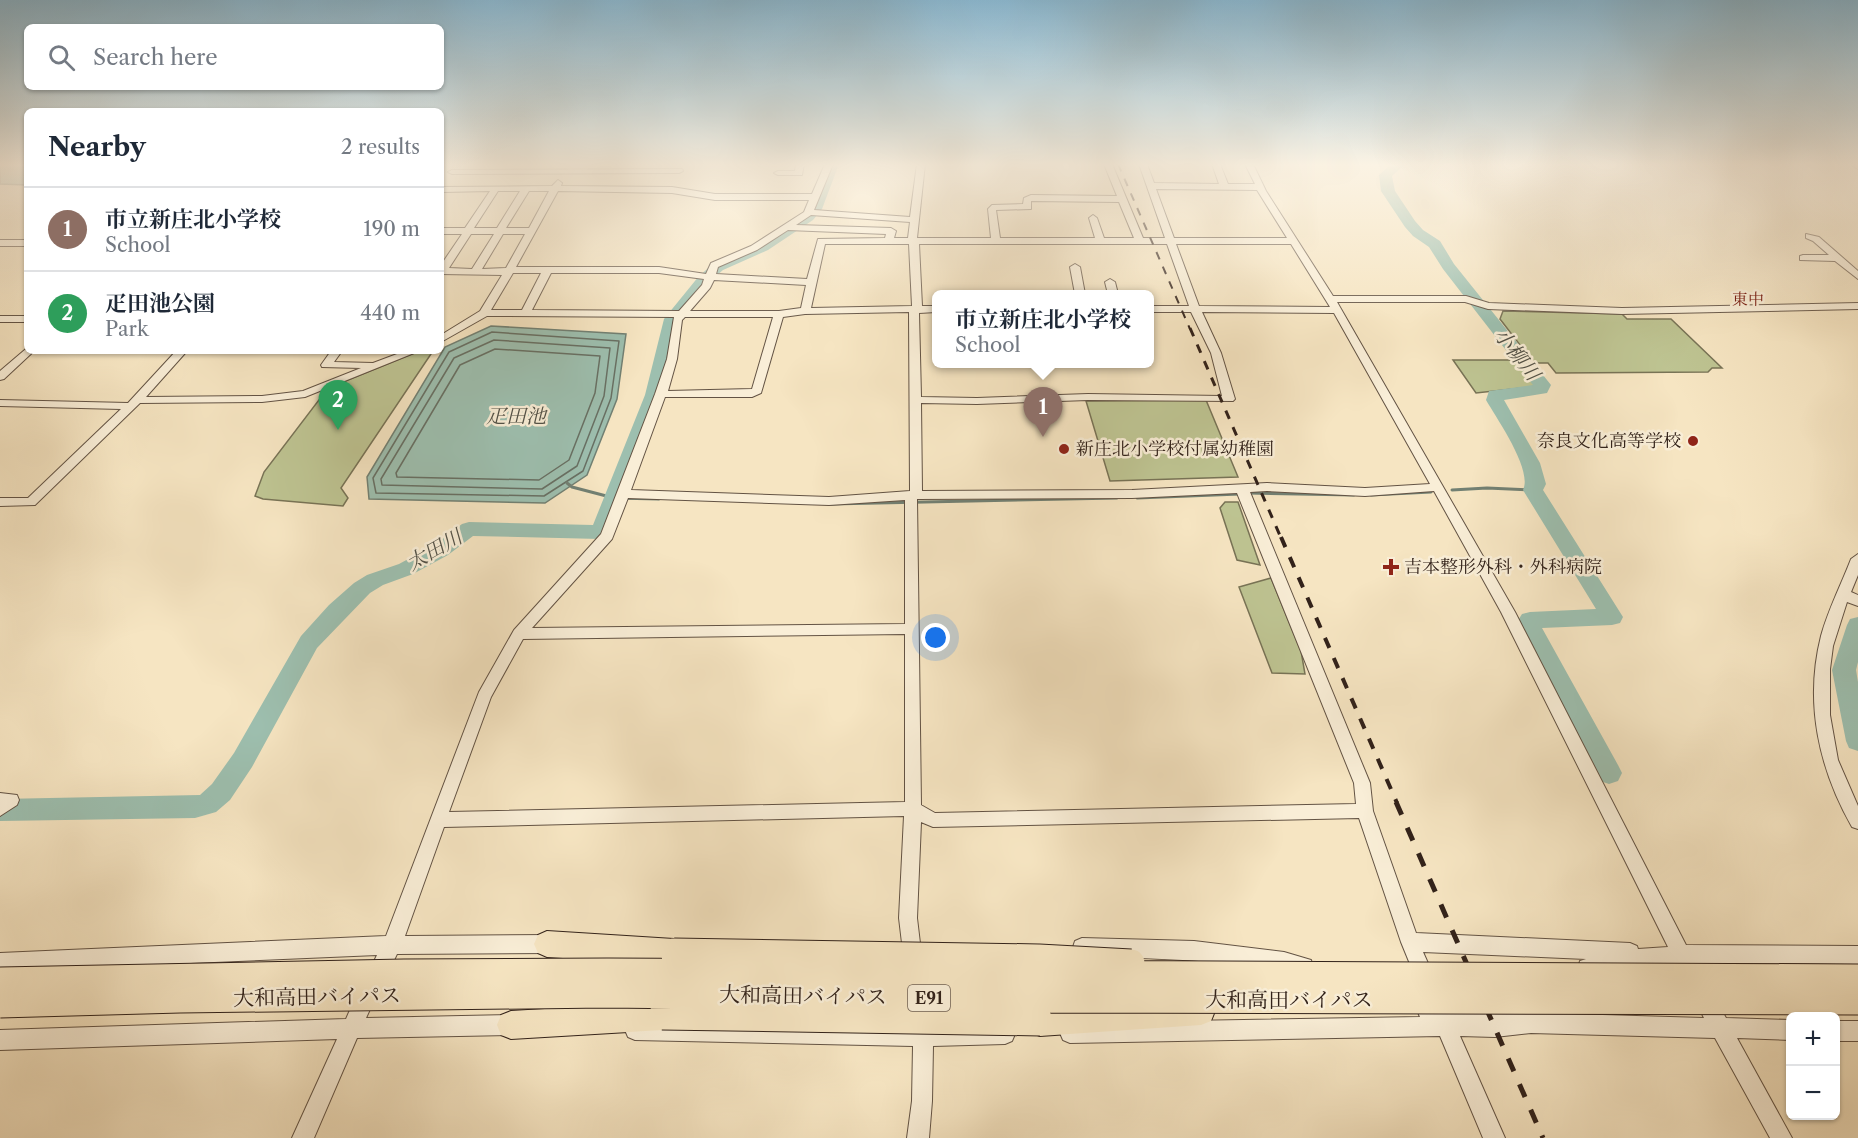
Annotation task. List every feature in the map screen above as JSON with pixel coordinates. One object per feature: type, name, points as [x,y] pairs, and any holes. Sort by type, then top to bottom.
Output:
[{"type":"highway","points":[[547,944],[674,952],[1039,958],[1182,966],[1445,969],[1545,977]]},
{"type":"highway","name":"大和高田バイパス","points":[[0,981],[193,976],[574,972],[1858,978]]},
{"type":"highway","name":"大和高田バイパス","points":[[0,1004],[180,999],[605,994],[1356,1000],[1858,1001]]},
{"type":"highway","points":[[511,1025],[662,1016],[1040,1022],[1356,1000]]},
{"type":"street","points":[[444,269],[477,217]]},
{"type":"street","points":[[475,272],[508,217]]},
{"type":"street","points":[[444,337],[477,320],[484,313],[539,217]]},
{"type":"street","points":[[303,1138],[351,1028],[392,945],[484,696],[519,634],[607,536],[661,394],[672,359],[677,319],[707,286],[714,266],[754,248],[802,217]]},
{"type":"street","points":[[876,217],[914,220],[916,310],[910,629],[913,809],[908,918],[925,1036],[918,1138]]},
{"type":"street","points":[[993,217],[996,242]]},
{"type":"street","points":[[1130,217],[1140,241]]},
{"type":"street","points":[[914,400],[977,401],[1076,397],[1228,399],[1216,353],[1195,309],[1162,217]]},
{"type":"street","points":[[1278,217],[1337,310],[1513,623],[1681,955],[1781,1138]]},
{"type":"street","points":[[1093,218],[1100,241]]},
{"type":"street","points":[[788,227],[891,231],[889,242]]},
{"type":"street","points":[[444,231],[532,231]]},
{"type":"street","points":[[1809,236],[1816,238],[1858,276]]},
{"type":"street","points":[[805,311],[821,241],[1292,241]]},
{"type":"street","points":[[1,244],[24,243]]},
{"type":"street","points":[[1803,258],[1837,258]]},
{"type":"street","points":[[1075,267],[1079,290]]},
{"type":"street","points":[[444,272],[548,269],[659,270],[710,277],[812,282]]},
{"type":"street","points":[[526,313],[548,269]]},
{"type":"street","points":[[1110,282],[1112,290]]},
{"type":"street","points":[[1329,299],[1476,301],[1488,306],[1622,311],[1754,306],[1858,306]]},
{"type":"street","points":[[484,313],[780,314],[805,311],[932,309]]},
{"type":"street","points":[[1154,309],[1337,310]]},
{"type":"street","points":[[661,394],[752,394],[757,391],[780,314]]},
{"type":"street","points":[[0,319],[24,319]]},
{"type":"street","points":[[0,377],[26,354]]},
{"type":"street","points":[[0,502],[31,502],[134,403],[179,354]]},
{"type":"street","points":[[335,354],[326,365],[368,365],[373,369]]},
{"type":"street","points":[[0,403],[134,403],[262,399],[305,394],[407,354]]},
{"type":"street","points":[[624,494],[829,501],[913,495],[1132,494],[1267,487],[1365,492],[1438,487]]},
{"type":"street","points":[[1242,489],[1362,783],[1365,811],[1410,942],[1494,1138]]},
{"type":"street","points":[[1858,559],[1852,598],[1826,645],[1820,704],[1827,749],[1846,803],[1858,822]]},
{"type":"street","points":[[519,634],[910,629]]},
{"type":"street","points":[[0,800],[11,800],[0,808]]},
{"type":"street","points":[[438,820],[913,809],[933,820],[1365,811]]},
{"type":"street","points":[[0,962],[392,945],[547,944],[676,939],[911,942],[1194,950],[1284,961],[1404,1003],[1443,1020],[1495,1027],[1532,1023],[1786,1030]]},
{"type":"street","points":[[1410,942],[1681,955],[1858,956]]},
{"type":"street","points":[[0,1040],[511,1025],[662,1031],[925,1036],[1443,1020],[1526,1011],[1545,1003],[1572,973],[1616,960],[1681,955]]},
{"type":"street","points":[[1840,1031],[1858,1031]]},
{"type":"green space","points":[[1503,311],[1622,314],[1627,319],[1671,319],[1722,368],[1712,368],[1708,372],[1556,373],[1548,363],[1534,363],[1500,319]]},
{"type":"green space","points":[[412,354],[431,354],[341,488],[348,498],[343,506],[263,499],[255,496],[264,472],[328,388]]},
{"type":"green space","points":[[1453,360],[1517,360],[1540,386],[1476,393]]},
{"type":"green space","points":[[1206,400],[1238,477],[1110,481],[1086,401]]},
{"type":"green space","points":[[1225,502],[1238,502],[1260,565],[1237,560],[1220,508]]},
{"type":"green space","points":[[1271,578],[1301,651],[1305,674],[1272,673],[1239,587]]},
{"type":"water","name":"疋田池","points":[[491,326],[626,334],[617,399],[587,475],[545,503],[369,499],[367,477],[441,354],[444,354],[445,347]]},
{"type":"waterway","name":"太田川","points":[[0,810],[131,809],[195,807],[207,804],[221,792],[243,760],[309,642],[362,588],[375,580],[406,569],[441,550],[469,529],[600,532],[654,395],[672,319],[704,279],[718,267],[763,247],[808,217]]},
{"type":"waterway","name":"小柳川","points":[[1405,217],[1418,233],[1435,244],[1448,266],[1542,385],[1541,389],[1495,395],[1495,400],[1531,463],[1536,484],[1533,490],[1612,617],[1530,620],[1528,622],[1609,773]]},
{"type":"waterway","name":"太田川","points":[[567,483],[572,487],[614,498],[659,499]]},
{"type":"waterway","points":[[1452,490],[1487,488],[1533,490]]},
{"type":"waterway","points":[[1371,495],[1431,492]]},
{"type":"waterway","points":[[1248,493],[1354,495]]},
{"type":"waterway","points":[[1137,498],[1240,494]]},
{"type":"waterway","points":[[831,504],[1117,498]]},
{"type":"waterway","points":[[1858,625],[1844,670],[1858,741]]},
{"type":"railway","points":[[1141,217],[1190,329]]},
{"type":"railway","points":[[1190,328],[1281,538]]},
{"type":"railway","points":[[1281,537],[1397,803]]},
{"type":"railway","points":[[1396,802],[1543,1138]]},
{"type":"place","name":"疋田池公園","points":[[338,430]]},
{"type":"place","name":"市立新庄北小学校","points":[[1043,437]]},
{"type":"place","name":"奈良文化高等学校","points":[[1693,441]]},
{"type":"place","name":"新庄北小学校付属幼稚園","points":[[1064,449]]},
{"type":"place","name":"吉本整形外科・外科病院","points":[[1391,567]]},
{"type":"district","name":"東中","points":[[1748,299]]}]
